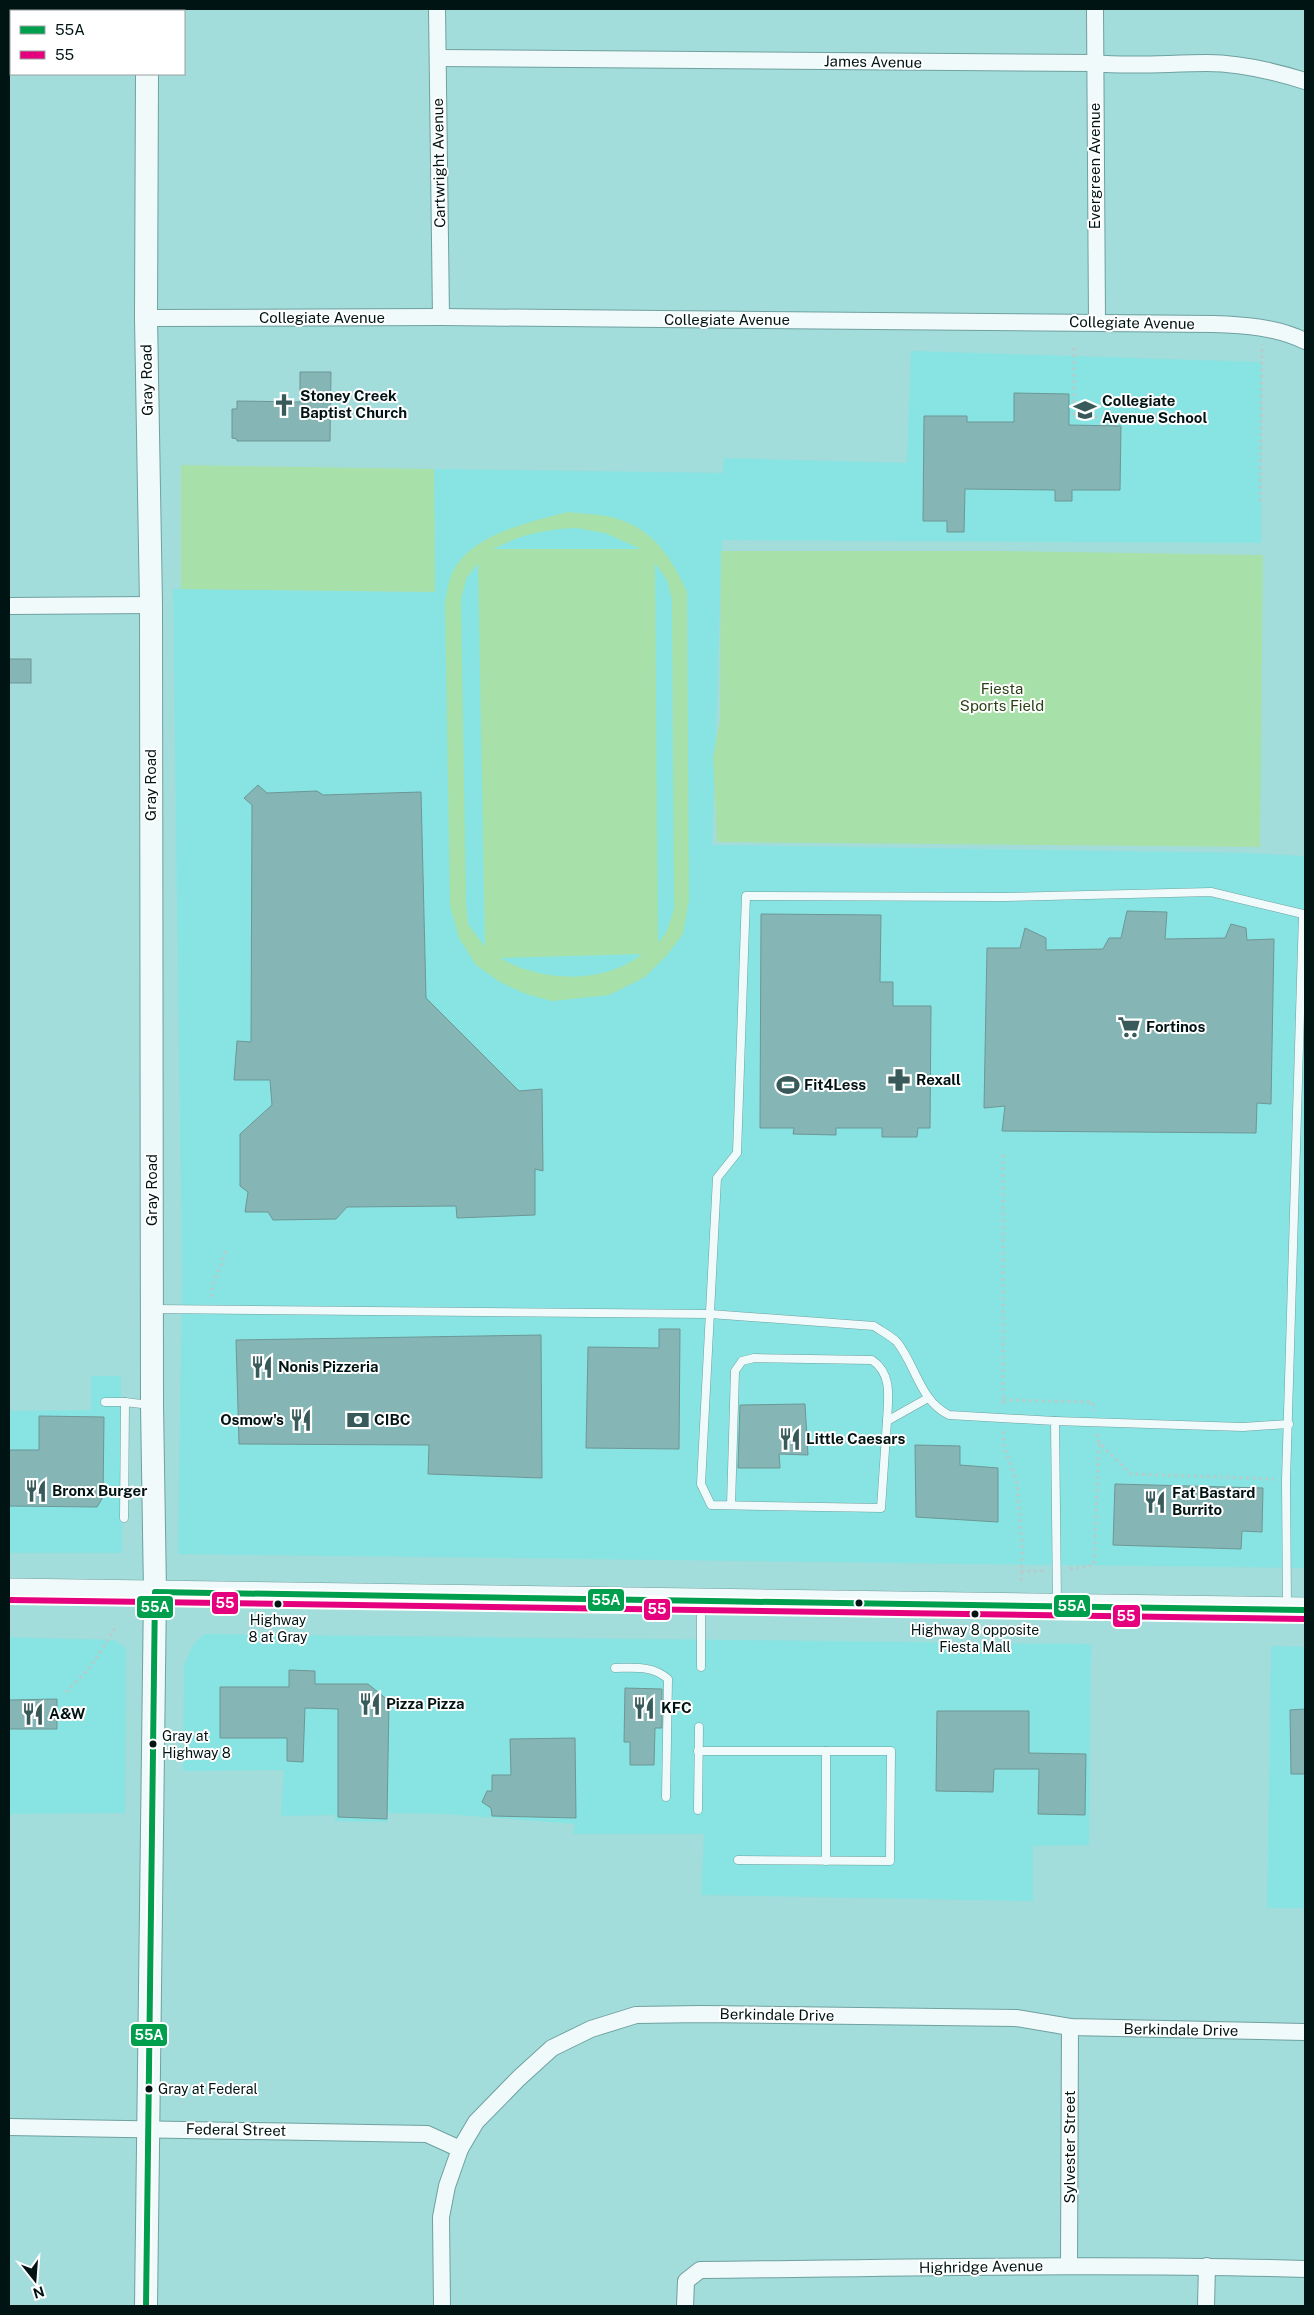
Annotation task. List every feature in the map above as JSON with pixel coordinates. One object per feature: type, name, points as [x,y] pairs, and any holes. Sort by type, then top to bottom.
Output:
[{"type":"main road","name":"Gray Road","points":[[146,2306],[150,2128],[155,1592],[152,1405],[151,605],[146,318],[147,75]]},
{"type":"main road","points":[[9,1590],[1296,1609]]},
{"type":"street","name":"Cartwright Avenue","points":[[437,9],[441,318]]},
{"type":"street","name":"Evergreen Avenue","points":[[1095,9],[1096,322]]},
{"type":"street","name":"James Avenue","points":[[438,58],[1094,63],[1112,65],[1209,63],[1267,69],[1305,81]]},
{"type":"street","name":"Collegiate Avenue","points":[[146,318],[441,318],[1221,324],[1262,327],[1291,334],[1305,341]]},
{"type":"street","points":[[9,606],[151,605]]},
{"type":"street","name":"Berkindale Drive","points":[[442,2306],[441,2218],[447,2186],[460,2149],[476,2122],[497,2099],[552,2048],[591,2029],[636,2015],[1016,2018],[1070,2027],[1305,2032]]},
{"type":"street","name":"Sylvester Street","points":[[1070,2027],[1070,2266]]},
{"type":"street","name":"Federal Street","points":[[9,2127],[427,2134],[460,2149]]},
{"type":"street","name":"Highridge Avenue","points":[[686,2306],[686,2281],[700,2270],[1070,2266],[1207,2266],[1305,2269]]},
{"type":"street","points":[[1206,2306],[1207,2266]]},
{"type":"lane","points":[[731,1505],[735,1371],[742,1361],[754,1358],[872,1360],[881,1366],[887,1376],[887,1421],[881,1508],[712,1505],[701,1484],[717,1178],[737,1152],[746,896],[1003,897],[1211,892],[1303,914],[1294,1156],[1289,1424],[1286,1480],[1296,1609]]},
{"type":"lane","points":[[152,1309],[710,1314],[874,1326],[896,1341],[928,1398],[938,1410],[949,1415],[1094,1423],[1243,1427],[1289,1424]]},
{"type":"lane","points":[[887,1421],[928,1398]]},
{"type":"lane","points":[[104,1402],[152,1405]]},
{"type":"lane","points":[[124,1518],[125,1402]]},
{"type":"lane","points":[[1055,1421],[1057,1605]]},
{"type":"lane","points":[[700,1667],[702,1601]]},
{"type":"lane","points":[[615,1668],[648,1668],[660,1671],[668,1679],[666,1797]]},
{"type":"lane","points":[[698,1810],[699,1727]]},
{"type":"lane","points":[[698,1751],[891,1751],[890,1861],[738,1860]]},
{"type":"lane","points":[[826,1751],[826,1861]]},
{"type":"path","points":[[1260,501],[1262,327]]},
{"type":"path","points":[[1074,348],[1074,418],[1178,414]]},
{"type":"path","points":[[1003,1152],[1004,1447],[1018,1483],[1021,1571],[1020,1604]]},
{"type":"path","points":[[212,1310],[212,1282],[224,1258],[226,1248]]},
{"type":"path","points":[[1003,1400],[1092,1402],[1094,1423],[1099,1443],[1094,1565],[1056,1571],[1021,1571]]},
{"type":"path","points":[[1099,1443],[1131,1474],[1286,1480]]},
{"type":"path","points":[[66,1692],[91,1666],[116,1627]]},
{"type":"shaded area","points":[[911,351],[1262,362],[1261,543],[722,540],[712,845],[1247,853],[1305,856],[1305,1568],[178,1554],[182,1276],[173,589],[435,592],[434,469],[723,473],[724,458],[907,463]]},
{"type":"shaded area","points":[[91,1376],[121,1376],[122,1553],[9,1553],[9,1411],[91,1410]]},
{"type":"shaded area","points":[[204,1634],[1091,1644],[1089,1845],[1033,1846],[1033,1901],[701,1895],[704,1834],[573,1834],[575,1824],[445,1814],[388,1813],[388,1822],[335,1821],[335,1815],[281,1816],[284,1770],[183,1771],[184,1665],[193,1645]]},
{"type":"shaded area","points":[[9,1637],[114,1640],[126,1648],[125,1813],[9,1814]]},
{"type":"shaded area","points":[[1271,1646],[1305,1647],[1305,1908],[1267,1908]]},
{"type":"green space","points":[[181,465],[434,469],[435,592],[181,589]]},
{"type":"green space","points":[[568,512],[612,517],[642,530],[652,538],[668,557],[687,592],[689,900],[683,934],[667,955],[645,977],[609,995],[552,1001],[526,994],[500,982],[476,965],[459,938],[450,906],[445,603],[452,573],[473,548],[487,539],[520,525]],"holes":[[[576,528],[605,533],[641,549],[493,549],[523,536],[543,531]],[[478,563],[485,947],[468,924],[466,904],[461,600],[466,579]],[[655,563],[667,580],[672,600],[674,909],[667,931],[658,943]],[[642,954],[627,964],[610,971],[572,977],[534,972],[500,958]]]},
{"type":"green space","name":"Fiesta Sports Field","points":[[721,551],[1001,551],[1263,555],[1260,847],[717,842],[713,757],[720,721]]},
{"type":"building","name":"Stoney Creek Baptist Church","points":[[300,372],[331,372],[330,441],[237,441],[237,439],[232,438],[232,409],[237,409],[237,401],[300,402]]},
{"type":"building","points":[[1014,393],[1069,394],[1069,425],[1121,426],[1120,490],[1072,490],[1072,501],[1055,501],[1055,490],[965,489],[964,532],[947,532],[947,521],[923,521],[924,416],[967,416],[967,422],[1014,422]]},
{"type":"building","points":[[9,659],[31,659],[31,683],[9,683]]},
{"type":"building","points":[[258,785],[267,793],[317,791],[323,795],[421,792],[426,998],[519,1091],[542,1089],[543,1171],[535,1169],[535,1215],[457,1218],[456,1206],[347,1207],[336,1219],[273,1220],[268,1212],[245,1212],[248,1192],[240,1186],[240,1134],[272,1105],[270,1080],[234,1080],[237,1041],[251,1042],[252,805],[244,798]]},
{"type":"building","name":"Fortinos","points":[[1127,911],[1167,912],[1165,939],[1225,938],[1231,924],[1246,928],[1247,940],[1274,939],[1271,1104],[1257,1103],[1256,1133],[1002,1131],[1005,1106],[984,1108],[987,948],[1020,948],[1025,928],[1046,938],[1046,950],[1103,949],[1109,938],[1121,938]]},
{"type":"building","points":[[761,914],[881,915],[880,982],[893,982],[893,1006],[931,1006],[930,1128],[918,1128],[917,1137],[882,1137],[882,1128],[836,1128],[836,1135],[793,1134],[794,1128],[760,1128]]},
{"type":"building","points":[[659,1329],[680,1329],[679,1449],[586,1448],[588,1347],[659,1348]]},
{"type":"building","points":[[541,1335],[542,1478],[428,1474],[429,1445],[239,1444],[236,1340]]},
{"type":"building","points":[[805,1404],[808,1455],[779,1454],[780,1468],[738,1468],[740,1405]]},
{"type":"building","points":[[39,1416],[104,1417],[103,1497],[97,1507],[9,1506],[9,1450],[39,1450]]},
{"type":"building","points":[[915,1445],[960,1446],[960,1465],[998,1468],[998,1522],[916,1517]]},
{"type":"building","points":[[1115,1484],[1263,1488],[1262,1532],[1242,1531],[1241,1549],[1113,1545]]},
{"type":"building","points":[[289,1670],[315,1671],[315,1684],[368,1684],[389,1701],[387,1819],[338,1817],[338,1709],[305,1708],[303,1762],[287,1761],[287,1738],[220,1738],[220,1687],[289,1687]]},
{"type":"building","name":"KFC","points":[[625,1688],[662,1689],[662,1728],[655,1728],[654,1765],[630,1765],[630,1742],[624,1742]]},
{"type":"building","name":"A&W","points":[[57,1699],[57,1729],[9,1729],[9,1700]]},
{"type":"building","points":[[1305,1709],[1305,1774],[1291,1774],[1290,1710]]},
{"type":"building","points":[[937,1711],[1029,1711],[1029,1753],[1086,1754],[1085,1815],[1038,1814],[1039,1769],[994,1769],[993,1792],[936,1791]]},
{"type":"building","points":[[575,1738],[576,1818],[492,1816],[491,1808],[482,1802],[487,1791],[492,1791],[492,1775],[511,1775],[510,1739]]},
{"type":"transit line","name":"55A","points":[[146,2306],[155,1592],[1305,1610]]},
{"type":"transit line","name":"55","points":[[9,1600],[1305,1619]]},
{"type":"place","name":"Stoney Creek Baptist Church","points":[[284,405]]},
{"type":"place","name":"Collegiate Avenue School","points":[[1085,410]]},
{"type":"place","name":"Fortinos","points":[[1129,1027]]},
{"type":"place","name":"Rexall","points":[[899,1080]]},
{"type":"place","name":"Fit4Less","points":[[788,1085]]},
{"type":"place","name":"Nonis Pizzeria","points":[[262,1367]]},
{"type":"place","name":"Osmow's","points":[[301,1420]]},
{"type":"place","name":"CIBC","points":[[358,1420]]},
{"type":"place","name":"Little Caesars","points":[[790,1439]]},
{"type":"place","name":"Bronx Burger","points":[[36,1491]]},
{"type":"place","name":"Fat Bastard Burrito","points":[[1155,1502]]},
{"type":"place","name":"Highway 8 at Gray","points":[[278,1604]]},
{"type":"place","name":"Highway 8 opposite Fiesta Mall","points":[[975,1614]]},
{"type":"place","name":"Pizza Pizza","points":[[370,1704]]},
{"type":"place","name":"KFC","points":[[644,1708]]},
{"type":"place","name":"A&W","points":[[33,1714]]},
{"type":"place","name":"Gray at Highway 8","points":[[153,1744]]},
{"type":"place","name":"Gray at Federal","points":[[149,2089]]}]
